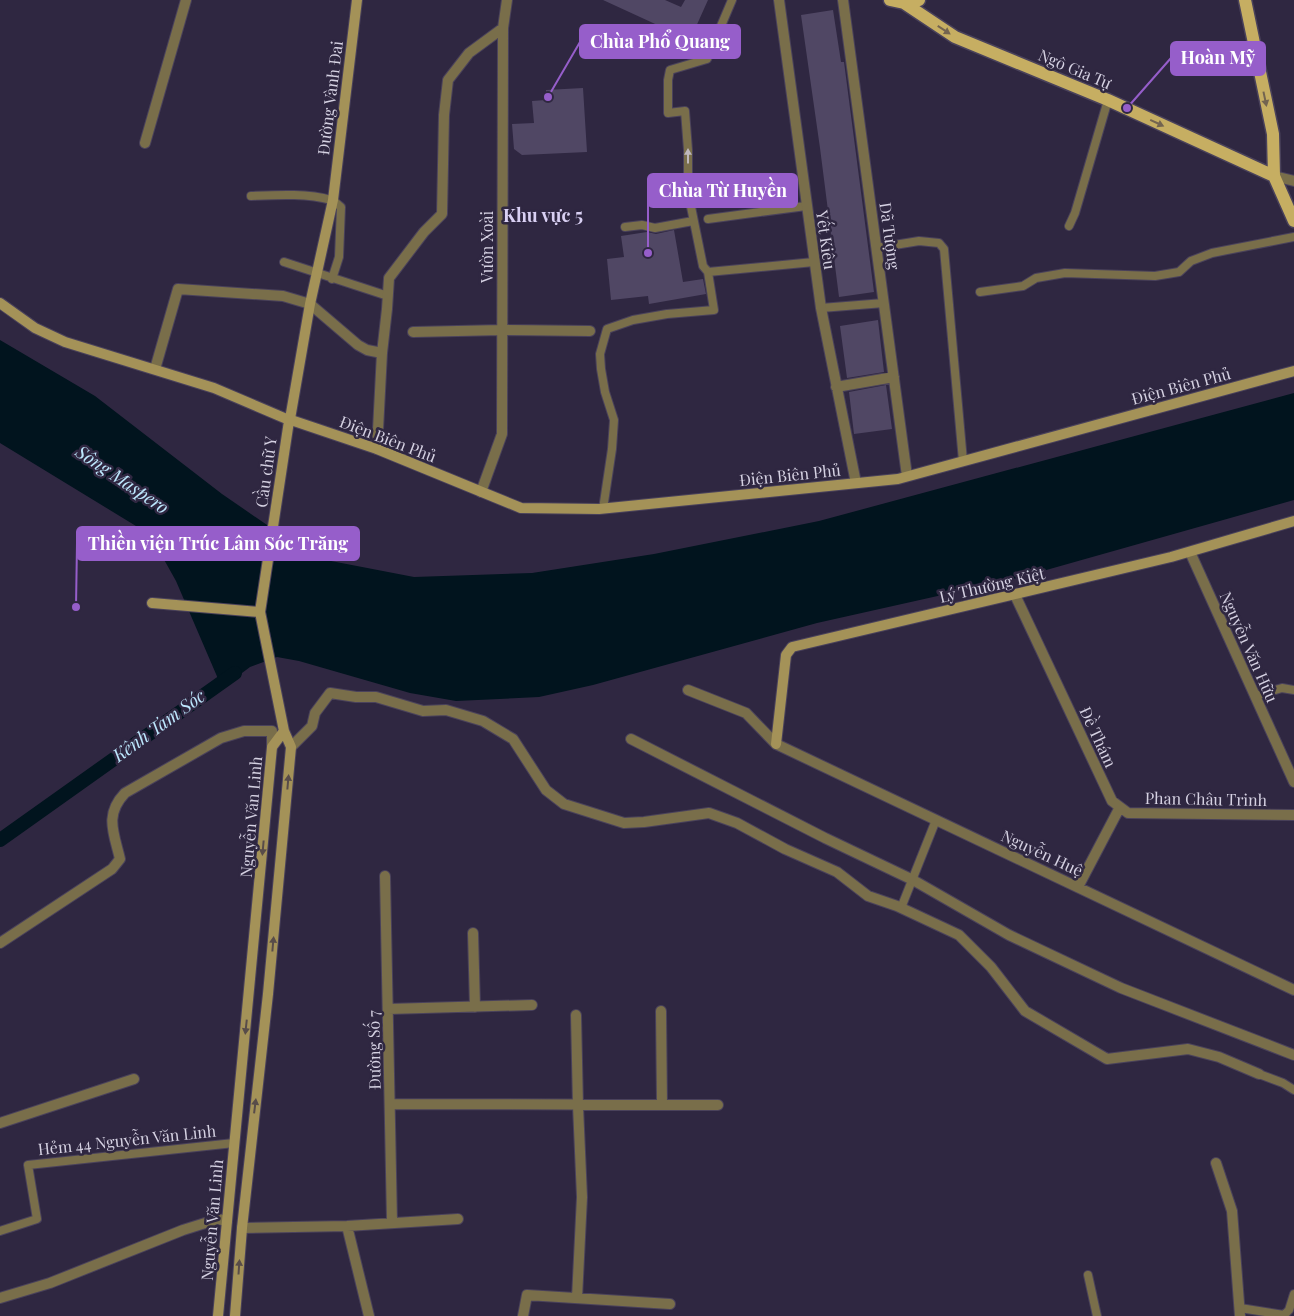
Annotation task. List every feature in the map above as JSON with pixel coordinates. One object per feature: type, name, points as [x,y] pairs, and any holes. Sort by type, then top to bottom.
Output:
[{"type":"main road","points":[[890,0],[904,3],[919,0]]},
{"type":"main road","points":[[1245,0],[1272,134],[1274,176],[1294,221]]},
{"type":"main road","name":"Ngô Gia Tự","points":[[904,3],[956,37],[1108,100],[1274,176]]},
{"type":"street","points":[[145,143],[186,0]]},
{"type":"street","name":"Đường Vành Đai","points":[[333,200],[358,0]]},
{"type":"street","name":"Vườn Xoài","points":[[481,492],[502,434],[503,28],[507,0]]},
{"type":"street","name":"Yết Kiêu","points":[[779,0],[821,308],[856,483]]},
{"type":"street","name":"Dã Tượng","points":[[843,0],[907,476]]},
{"type":"street","points":[[377,450],[382,353],[389,278],[424,232],[442,214],[444,115],[448,80],[469,53],[503,28]]},
{"type":"street","name":"Ngô Gia Tự","points":[[1274,176],[1294,181]]},
{"type":"street","name":"Cầu chữ Y","points":[[284,731],[260,612],[289,421],[310,304],[333,200]]},
{"type":"street","points":[[155,370],[178,289],[283,296],[310,304],[358,345],[367,350],[382,353]]},
{"type":"street","name":"Điện Biên Phủ","points":[[0,303],[35,328],[65,342],[214,388],[289,421],[377,450],[521,508],[602,509],[907,476],[1294,371]]},
{"type":"street","points":[[413,332],[590,331]]},
{"type":"street","points":[[836,387],[894,376]]},
{"type":"street","name":"Lý Thường Kiệt","points":[[776,744],[786,655],[792,647],[1190,552],[1294,522]]},
{"type":"street","name":"Nguyễn Văn Hữu","points":[[1190,552],[1294,782]]},
{"type":"street","name":"Đề Thám","points":[[1015,595],[1112,801],[1120,807]]},
{"type":"street","points":[[152,603],[260,612]]},
{"type":"street","points":[[688,690],[746,713],[776,744]]},
{"type":"street","points":[[291,747],[312,726],[315,713],[330,693],[356,697],[376,697],[423,711],[446,710],[483,721],[513,739],[546,790],[564,804],[624,822],[644,822],[709,813],[737,823],[785,849],[837,872],[868,896],[901,908],[959,935],[991,967],[1025,1011],[1107,1059],[1188,1049],[1219,1057],[1259,1074]]},
{"type":"street","points":[[0,943],[112,869],[120,859],[111,818],[116,802],[125,793],[221,738],[244,731],[272,731],[272,747]]},
{"type":"street","name":"Nguyễn Văn Linh","points":[[218,1316],[272,747],[284,731],[291,747],[268,994],[242,1228],[235,1316]]},
{"type":"street","points":[[631,739],[824,838],[912,880],[1009,935],[1120,988],[1294,1054]]},
{"type":"street","name":"Nguyễn Huệ","points":[[776,744],[1294,990]]},
{"type":"street","points":[[1078,887],[1120,807]]},
{"type":"street","name":"Phan Châu Trinh","points":[[1120,807],[1128,813],[1158,815],[1294,816]]},
{"type":"street","name":"Đường Số 7","points":[[385,876],[392,1222]]},
{"type":"street","points":[[473,933],[475,1007]]},
{"type":"street","points":[[250,992],[268,994]]},
{"type":"street","points":[[388,1009],[532,1005]]},
{"type":"street","points":[[661,1010],[662,1105]]},
{"type":"street","points":[[576,1015],[582,1197],[577,1298]]},
{"type":"street","points":[[0,1122],[134,1079]]},
{"type":"street","points":[[390,1104],[718,1105]]},
{"type":"street","points":[[1216,1163],[1232,1211],[1240,1312]]},
{"type":"street","points":[[0,1298],[50,1283],[183,1230],[218,1219],[242,1228],[347,1226],[458,1219]]},
{"type":"street","points":[[347,1226],[369,1316]]},
{"type":"street","points":[[524,1316],[527,1295],[670,1304]]},
{"type":"lane","points":[[602,509],[612,449],[614,420],[605,392],[601,369],[600,354],[607,330],[633,320],[667,314],[714,310],[708,272],[703,266],[688,192],[686,111],[668,113],[668,80],[670,70],[707,59],[732,0]]},
{"type":"lane","points":[[1069,226],[1075,213],[1108,100]]},
{"type":"lane","points":[[251,196],[279,195],[333,200]]},
{"type":"lane","name":"Đường Vành Đai","points":[[332,279],[339,257],[341,224],[341,207],[333,200]]},
{"type":"lane","points":[[708,219],[806,206]]},
{"type":"lane","points":[[625,227],[642,226],[655,228],[693,221]]},
{"type":"lane","points":[[980,292],[1023,286],[1036,278],[1065,274],[1155,276],[1179,272],[1191,261],[1212,253],[1294,237]]},
{"type":"lane","points":[[876,248],[919,242],[939,242],[944,249],[963,461]]},
{"type":"lane","points":[[284,262],[388,296]]},
{"type":"lane","points":[[708,272],[814,262]]},
{"type":"lane","points":[[821,308],[884,303]]},
{"type":"lane","points":[[1255,696],[1282,688],[1294,690]]},
{"type":"lane","points":[[901,908],[936,820]]},
{"type":"lane","points":[[1259,1074],[1283,1083],[1294,1090]]},
{"type":"lane","name":"Hẻm 44 Nguyễn Văn Linh","points":[[0,1231],[38,1219],[28,1164],[234,1143]]},
{"type":"lane","points":[[1088,1275],[1097,1316]]},
{"type":"lane","points":[[1240,1312],[1284,1315],[1290,1310],[1294,1294]]},
{"type":"water","name":"Sông Maspero","points":[[0,340],[95,396],[222,494],[286,538],[331,561],[414,577],[532,573],[654,554],[819,521],[1294,393],[1294,500],[1018,578],[817,623],[593,685],[539,697],[456,701],[410,693],[299,661],[277,657],[250,667],[222,688],[176,581],[162,556],[136,526],[0,443]]},
{"type":"building","points":[[603,0],[665,0],[681,7],[685,0],[708,0],[690,40]]},
{"type":"building","points":[[833,10],[841,62],[844,62],[874,292],[839,297],[801,15]]},
{"type":"building","points":[[583,88],[587,152],[522,155],[514,149],[512,124],[534,123],[532,101],[546,100],[546,90]]},
{"type":"building","points":[[674,230],[683,282],[703,279],[706,294],[649,304],[648,296],[611,300],[607,259],[624,257],[621,236],[647,232],[656,234]]},
{"type":"building","points":[[878,320],[884,372],[847,378],[840,326]]},
{"type":"building","points":[[886,385],[892,429],[854,434],[849,392]]},
{"type":"waterway","name":"Kênh Tam Sóc","points":[[0,840],[235,673]]},
{"type":"place","name":"Chùa Phổ Quang","points":[[548,97]]},
{"type":"place","name":"Hoàn Mỹ","points":[[1127,108]]},
{"type":"place","name":"Chùa Từ Huyền","points":[[648,253]]},
{"type":"place","name":"Thiền viện Trúc Lâm Sóc Trăng","points":[[76,607]]},
{"type":"district","name":"Khu vực 5","points":[[543,216]]}]
